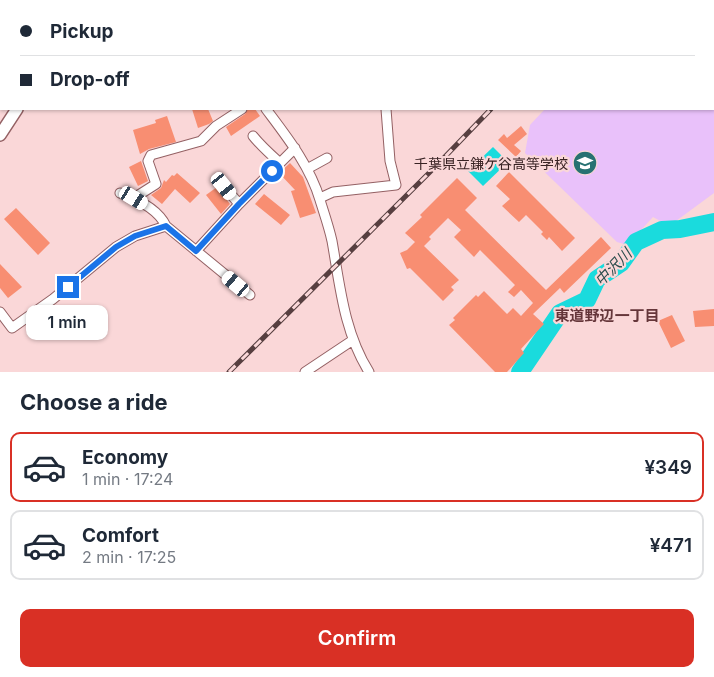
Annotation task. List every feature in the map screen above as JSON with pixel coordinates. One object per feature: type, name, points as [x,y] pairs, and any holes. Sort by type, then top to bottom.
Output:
[{"type":"main road","points":[[0,135],[16,110]]},
{"type":"street","points":[[134,198],[156,184],[148,161],[151,155],[201,141],[216,126],[240,110]]},
{"type":"street","points":[[267,110],[295,148],[320,198],[331,239],[339,290],[353,340],[361,360],[369,372]]},
{"type":"street","points":[[320,198],[333,192],[396,185],[390,162],[386,110]]},
{"type":"street","points":[[253,136],[280,163]]},
{"type":"street","points":[[196,251],[239,204],[295,148]]},
{"type":"street","points":[[307,169],[327,158]]},
{"type":"street","points":[[224,186],[239,204]]},
{"type":"street","points":[[120,193],[134,198],[151,208],[166,226],[250,295]]},
{"type":"street","points":[[0,312],[12,328],[53,299],[116,247],[135,236],[166,226]]},
{"type":"street","points":[[305,372],[353,340]]},
{"type":"shaded area","points":[[544,110],[714,110],[714,193],[676,221],[664,223],[653,217],[627,245],[617,242],[525,153],[530,125]]},
{"type":"water","points":[[493,147],[508,162],[483,186],[468,171]]},
{"type":"building","points":[[192,110],[208,110],[213,121],[198,128]]},
{"type":"building","points":[[247,110],[256,110],[260,116],[231,136],[226,127],[245,114]]},
{"type":"building","points":[[167,116],[176,142],[149,149],[140,154],[133,130],[156,123],[155,120]]},
{"type":"building","points":[[521,126],[527,134],[514,145],[521,151],[516,157],[498,140],[504,134],[507,138]]},
{"type":"building","points":[[141,161],[148,181],[138,186],[129,167]]},
{"type":"building","points":[[290,163],[303,177],[316,213],[300,218],[291,191],[295,190],[279,173]]},
{"type":"building","points":[[509,172],[575,238],[562,251],[549,237],[547,240],[541,234],[543,232],[526,215],[519,222],[502,206],[510,199],[496,186]]},
{"type":"building","points":[[177,173],[200,193],[190,203],[175,189],[162,204],[151,195],[161,188],[164,180],[166,182],[172,175],[174,176]]},
{"type":"building","points":[[457,178],[477,198],[465,210],[546,290],[601,237],[611,248],[564,293],[560,288],[533,314],[544,324],[521,349],[524,353],[507,372],[495,372],[449,325],[455,320],[453,318],[476,295],[478,297],[484,291],[507,314],[513,308],[521,316],[533,303],[521,290],[514,297],[508,292],[515,285],[480,250],[474,257],[454,237],[461,230],[448,218],[429,237],[431,239],[424,246],[459,280],[451,287],[454,290],[443,301],[410,268],[407,269],[400,253],[407,250],[415,242],[405,233]]},
{"type":"building","points":[[217,187],[230,204],[221,214],[206,195]]},
{"type":"building","points":[[264,194],[290,215],[281,225],[255,204]]},
{"type":"building","points":[[16,208],[50,243],[38,255],[4,219]]},
{"type":"building","points":[[0,264],[22,287],[8,298],[0,288]]},
{"type":"building","points":[[714,309],[714,326],[695,327],[693,311]]},
{"type":"building","points":[[672,315],[685,341],[671,348],[658,321]]},
{"type":"waterway","name":"中沢川","points":[[520,372],[560,313],[587,300],[597,279],[621,263],[636,242],[662,230],[680,229],[714,222]]},
{"type":"railway","points":[[229,372],[490,110]]},
{"type":"place","name":"千葉県立鎌ケ谷高等学校","points":[[585,163]]},
{"type":"district","name":"東道野辺一丁目","points":[[607,315]]},
{"type":"route","points":[[68,287],[116,247],[135,236],[166,226],[196,251],[272,171]]}]
